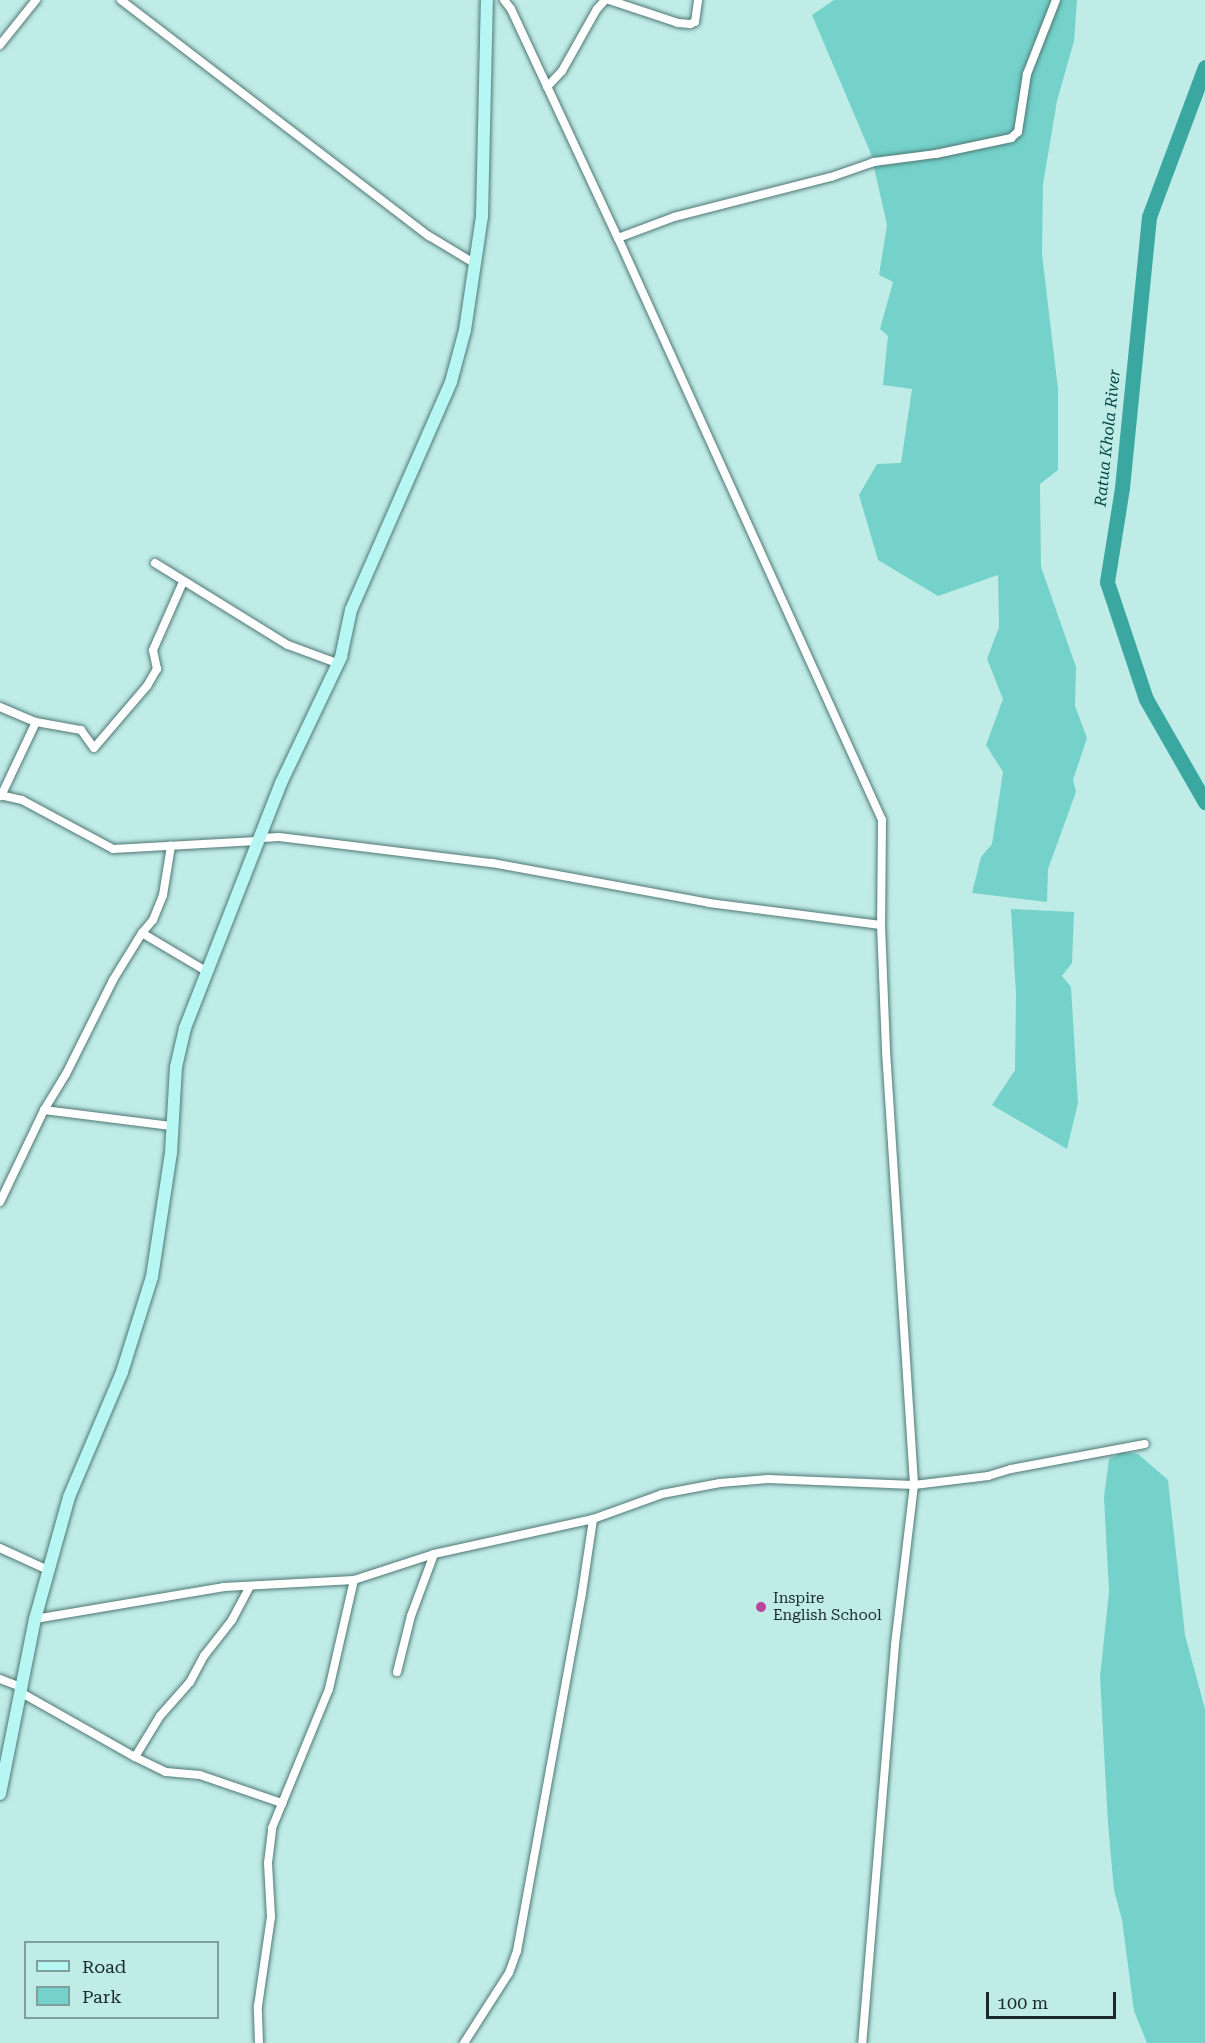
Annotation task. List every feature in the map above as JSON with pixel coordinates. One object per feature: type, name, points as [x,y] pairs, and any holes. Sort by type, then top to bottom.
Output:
[{"type":"street","points":[[0,45],[36,0]]},
{"type":"street","points":[[121,0],[429,237],[474,263]]},
{"type":"street","points":[[0,1794],[35,1619],[69,1497],[118,1381],[152,1277],[171,1153],[176,1066],[185,1028],[257,842],[310,717],[337,663],[346,640],[351,610],[451,382],[465,330],[482,216],[487,0]]},
{"type":"street","points":[[504,0],[511,9],[618,238],[882,820],[881,925],[888,1098],[914,1485],[895,1645],[862,2043]]},
{"type":"street","points":[[547,87],[562,71],[597,9],[607,0],[678,23],[690,24],[695,22],[698,0]]},
{"type":"street","points":[[618,238],[674,217],[831,177],[874,162],[958,150],[1011,138],[1018,132],[1027,74],[1056,0]]},
{"type":"street","points":[[155,563],[288,645],[337,663]]},
{"type":"street","points":[[0,707],[36,722],[81,729],[94,748],[147,686],[157,669],[153,650],[183,582]]},
{"type":"street","points":[[36,722],[1,795],[22,800],[113,849],[257,842],[262,838],[279,837],[492,863],[710,903],[881,925]]},
{"type":"street","points":[[0,1202],[44,1110],[66,1074],[113,980],[142,933],[153,920],[164,895],[171,846]]},
{"type":"street","points":[[142,933],[206,971]]},
{"type":"street","points":[[44,1110],[171,1126]]},
{"type":"street","points":[[35,1619],[224,1587],[354,1580],[434,1554],[593,1519],[662,1494],[720,1483],[768,1479],[914,1485],[988,1476],[1011,1469],[1145,1444]]},
{"type":"street","points":[[464,2043],[509,1973],[516,1951],[582,1593],[593,1519]]},
{"type":"street","points":[[0,1548],[48,1570]]},
{"type":"street","points":[[397,1671],[411,1616],[434,1554]]},
{"type":"street","points":[[259,2043],[258,2006],[271,1917],[268,1863],[272,1828],[328,1689],[354,1580]]},
{"type":"street","points":[[135,1757],[160,1716],[190,1682],[204,1656],[232,1620],[250,1587]]},
{"type":"street","points":[[0,1679],[135,1757],[166,1772],[200,1775],[282,1803]]},
{"type":"green space","points":[[834,0],[1077,0],[1074,41],[1057,101],[1043,184],[1042,254],[1058,389],[1058,470],[1040,484],[1041,567],[1076,667],[1075,706],[1087,738],[1073,780],[1076,792],[1048,869],[1047,902],[972,893],[981,857],[992,844],[1003,772],[986,745],[1003,699],[987,659],[999,627],[998,575],[938,596],[878,560],[859,495],[877,464],[901,463],[912,389],[883,385],[888,336],[880,329],[893,282],[879,275],[887,225],[871,154],[812,15]]},
{"type":"green space","points":[[1011,909],[1074,912],[1072,963],[1062,976],[1071,987],[1078,1103],[1067,1149],[992,1105],[1015,1070],[1016,994]]},
{"type":"green space","points":[[1122,1452],[1138,1454],[1168,1480],[1185,1635],[1205,1709],[1205,2043],[1147,2043],[1134,2011],[1122,1920],[1114,1890],[1100,1677],[1109,1592],[1104,1497],[1109,1459]]},
{"type":"waterway","name":"Ratua Khola River","points":[[1205,67],[1149,217],[1122,488],[1107,582],[1146,699],[1205,802]]},
{"type":"place","name":"Inspire English School","points":[[761,1607]]}]
